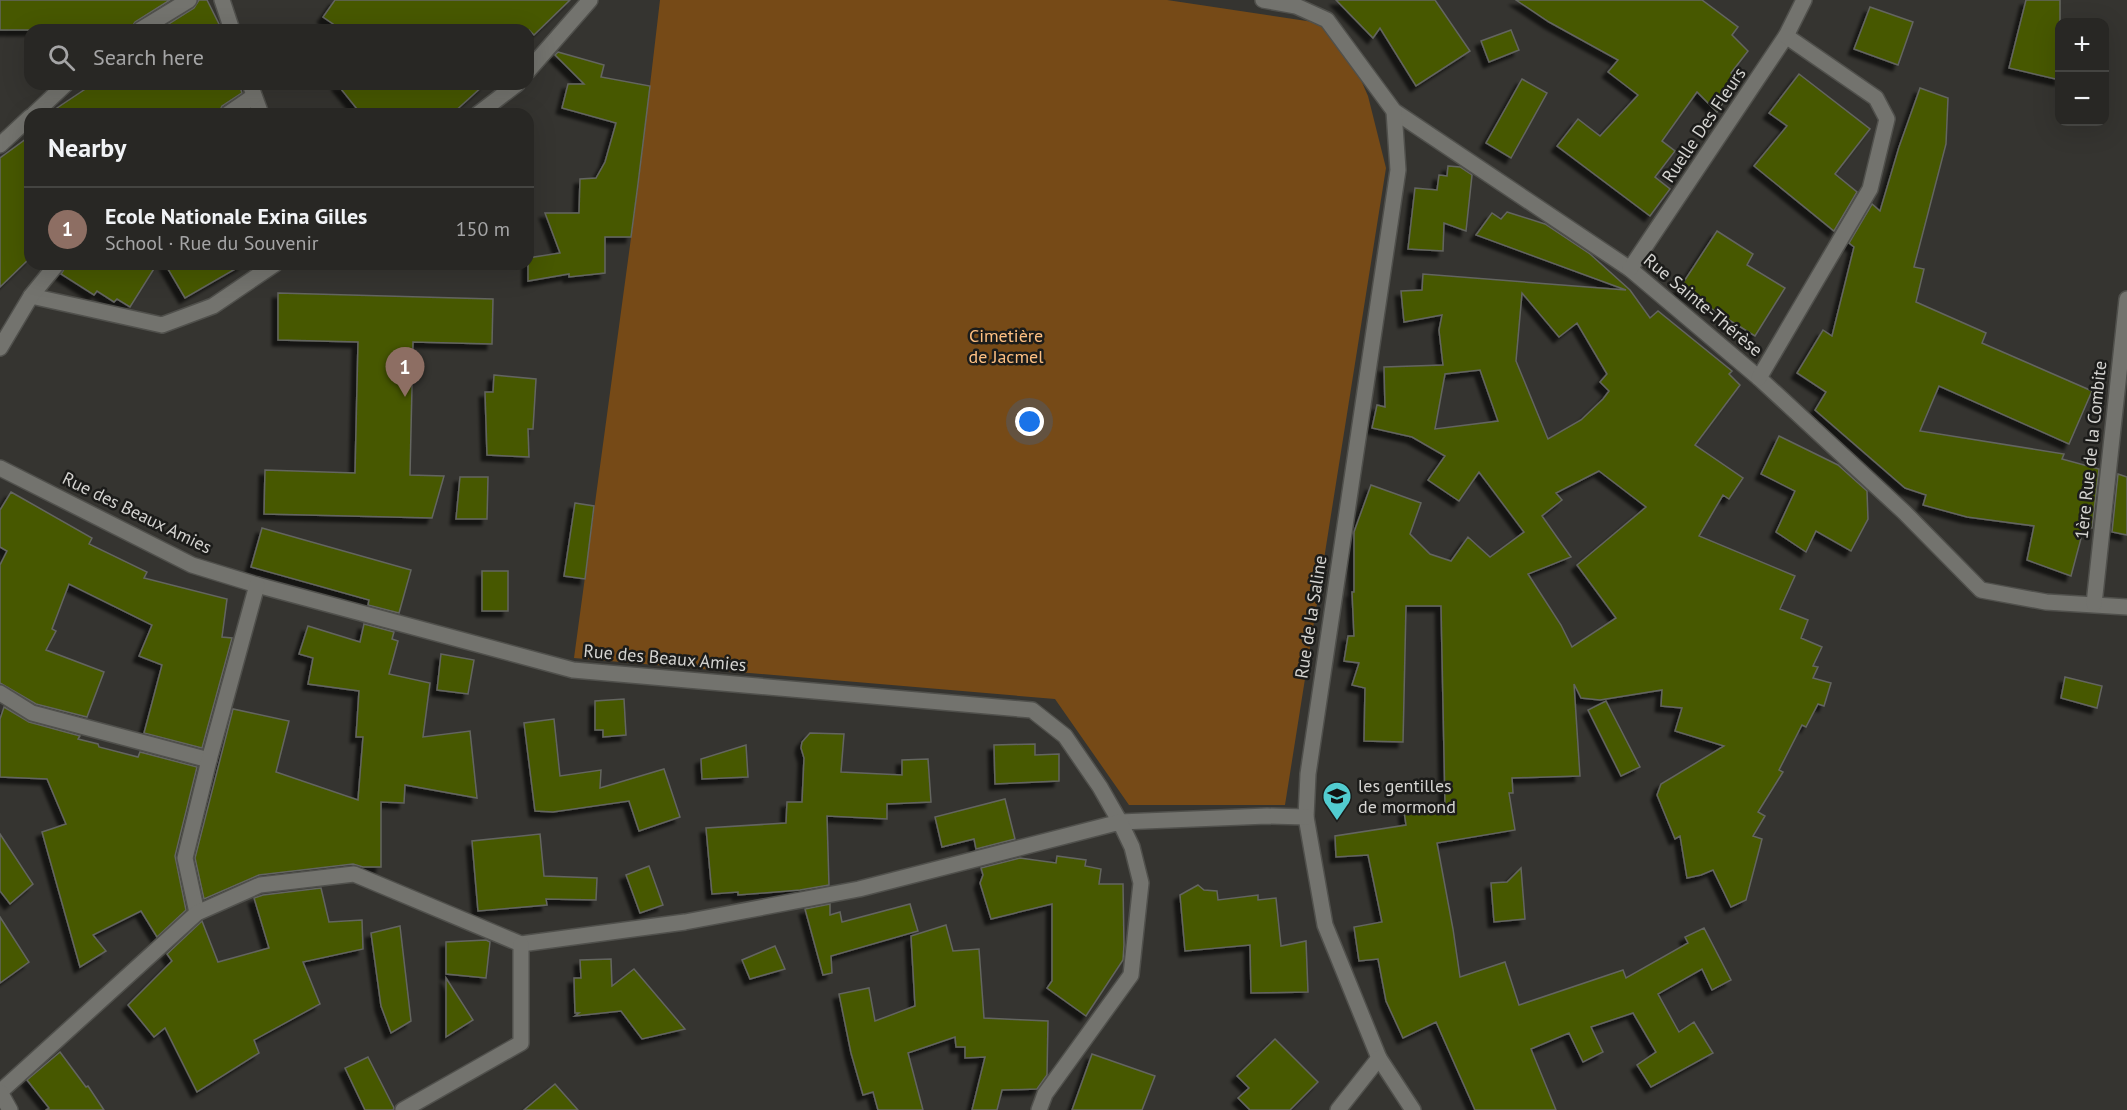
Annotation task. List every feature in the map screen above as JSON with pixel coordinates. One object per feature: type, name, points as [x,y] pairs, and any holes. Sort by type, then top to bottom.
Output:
[{"type":"street","points":[[150,24],[189,0]]},
{"type":"street","points":[[222,0],[230,24]]},
{"type":"street","points":[[534,64],[590,0]]},
{"type":"street","name":"Rue Sainte-Thérèse","points":[[1263,0],[1295,3],[1327,20],[1394,111],[1630,269],[1759,378],[1904,512],[1981,590],[2046,602],[2127,607]]},
{"type":"street","name":"Ruelle Des Fleurs","points":[[1630,269],[1786,36],[1803,0]]},
{"type":"street","points":[[1759,378],[1870,189],[1887,119],[1876,98],[1786,36]]},
{"type":"street","points":[[40,108],[60,90]]},
{"type":"street","points":[[234,108],[252,90],[259,108]]},
{"type":"street","points":[[486,108],[509,90]]},
{"type":"street","name":"Rue de la Saline","points":[[1394,111],[1398,170],[1308,774],[1306,817],[1325,925],[1379,1058],[1413,1110]]},
{"type":"street","points":[[0,145],[24,123]]},
{"type":"street","points":[[2,340],[31,296],[52,270]]},
{"type":"street","points":[[31,296],[162,325],[213,306],[266,270]]},
{"type":"street","name":"1ère Rue de la Combite","points":[[2094,604],[2120,430],[2127,299]]},
{"type":"street","name":"Rue des Beaux Amies","points":[[0,468],[192,565],[257,585],[573,670],[1032,710],[1065,736],[1100,787],[1132,848],[1141,883],[1131,975],[1045,1094],[1039,1110]]},
{"type":"street","points":[[197,913],[185,858],[257,585]]},
{"type":"street","points":[[0,693],[32,713],[209,760]]},
{"type":"street","points":[[10,1110],[0,1092],[197,913],[260,885],[354,874],[520,944],[686,922],[859,890],[1120,822],[1267,816],[1306,817]]},
{"type":"street","points":[[403,1110],[521,1043],[520,944]]},
{"type":"street","points":[[1338,1110],[1379,1058]]},
{"type":"green space","name":"Cimetière de Jacmel","points":[[660,0],[1167,0],[1320,23],[1350,55],[1368,96],[1386,168],[1285,805],[1129,805],[1055,699],[574,658],[639,179]]},
{"type":"building","points":[[0,0],[170,0],[134,24],[24,24],[24,30],[0,30]]},
{"type":"building","points":[[199,0],[207,0],[219,24],[169,24],[194,8]]},
{"type":"building","points":[[335,0],[570,0],[534,35],[534,24],[333,24],[323,17]]},
{"type":"building","points":[[1336,0],[1435,0],[1470,51],[1416,86],[1380,28],[1373,38]]},
{"type":"building","points":[[1516,0],[1702,0],[1738,27],[1732,35],[1748,51],[1731,73],[1738,80],[1717,112],[1697,92],[1662,141],[1675,151],[1655,177],[1670,189],[1650,216],[1557,146],[1578,119],[1600,136],[1638,95],[1608,72],[1618,60],[1549,22]]},
{"type":"building","points":[[2026,0],[2060,0],[2060,18],[2055,18],[2055,79],[2009,68]]},
{"type":"building","points":[[1870,7],[1913,22],[1898,65],[1854,49]]},
{"type":"building","points":[[1511,30],[1519,50],[1489,62],[1481,41]]},
{"type":"building","points":[[558,52],[604,65],[601,77],[650,86],[631,237],[605,237],[605,273],[569,277],[569,274],[528,281],[528,270],[534,270],[534,257],[560,253],[545,213],[579,213],[580,179],[596,178],[605,162],[616,123],[562,108],[568,84],[584,84],[555,55]]},
{"type":"building","points":[[1799,74],[1870,129],[1835,174],[1857,192],[1834,231],[1754,166],[1787,126],[1769,113]]},
{"type":"building","points":[[1522,79],[1547,93],[1511,158],[1486,143]]},
{"type":"building","points":[[1920,88],[1948,98],[1946,144],[1914,267],[1924,269],[1916,302],[1986,333],[1982,343],[2092,391],[2069,444],[1939,386],[1920,431],[2064,454],[2062,459],[2099,469],[2092,528],[2084,527],[2071,576],[2027,560],[2034,526],[1967,517],[1923,505],[1926,495],[1905,488],[1815,410],[1826,392],[1797,373],[1823,330],[1832,336],[1854,247],[1849,243],[1872,204],[1880,211]]},
{"type":"building","points":[[84,90],[241,90],[242,93],[221,108],[57,108]]},
{"type":"building","points":[[342,90],[478,90],[459,108],[356,108]]},
{"type":"building","points":[[24,140],[24,264],[0,287],[0,158]]},
{"type":"building","points":[[1448,166],[1460,167],[1472,175],[1466,231],[1444,223],[1443,251],[1408,249],[1415,188],[1437,190],[1439,175],[1447,176]]},
{"type":"building","points":[[1507,212],[1545,224],[1590,254],[1630,290],[1650,318],[1658,311],[1732,371],[1729,374],[1740,385],[1695,445],[1743,478],[1729,499],[1723,495],[1699,536],[1795,576],[1780,609],[1808,620],[1801,638],[1822,647],[1813,666],[1818,667],[1813,678],[1831,683],[1824,706],[1818,704],[1806,727],[1802,725],[1779,770],[1783,772],[1758,812],[1765,816],[1753,836],[1762,839],[1746,900],[1731,907],[1713,870],[1687,878],[1680,836],[1675,839],[1657,795],[1661,784],[1724,746],[1675,731],[1682,708],[1661,706],[1662,690],[1600,700],[1581,698],[1574,684],[1580,776],[1512,778],[1513,793],[1509,793],[1515,830],[1437,843],[1460,977],[1505,962],[1519,1005],[1623,970],[1626,978],[1688,943],[1685,937],[1704,928],[1731,980],[1712,990],[1702,969],[1658,994],[1679,1032],[1694,1022],[1713,1053],[1651,1087],[1637,1065],[1656,1052],[1633,1013],[1591,1027],[1603,1052],[1583,1062],[1569,1033],[1531,1049],[1556,1110],[1475,1110],[1436,1022],[1403,1038],[1386,1001],[1378,959],[1359,961],[1354,927],[1382,922],[1368,855],[1336,857],[1335,836],[1406,825],[1404,811],[1445,804],[1441,606],[1406,606],[1403,742],[1364,741],[1365,688],[1352,685],[1359,663],[1344,661],[1348,636],[1354,636],[1352,592],[1354,592],[1354,532],[1371,485],[1421,503],[1410,534],[1430,554],[1451,561],[1468,537],[1490,557],[1524,532],[1479,472],[1459,501],[1428,480],[1445,456],[1412,437],[1372,428],[1377,405],[1385,407],[1384,367],[1443,365],[1439,330],[1442,315],[1404,322],[1401,291],[1422,290],[1423,274],[1626,290],[1476,235],[1492,213],[1501,219]],"holes":[[[1522,293],[1559,337],[1577,323],[1607,374],[1600,382],[1609,391],[1603,399],[1581,420],[1548,439],[1516,361]],[[1480,370],[1498,421],[1435,429],[1445,374]],[[1599,471],[1646,507],[1577,565],[1616,618],[1572,647],[1561,625],[1528,574],[1571,557],[1542,516],[1562,500],[1556,493]]]},
{"type":"building","points":[[1717,231],[1753,254],[1747,265],[1785,288],[1755,336],[1679,289]]},
{"type":"building","points":[[63,270],[153,270],[130,307],[117,299],[114,302],[97,291],[94,295],[61,274]]},
{"type":"building","points":[[169,270],[234,270],[185,298]]},
{"type":"building","points":[[278,293],[493,299],[492,344],[413,342],[410,475],[444,476],[432,518],[264,514],[265,470],[355,473],[358,342],[278,340]]},
{"type":"building","points":[[494,375],[536,379],[533,429],[528,429],[529,457],[487,455],[485,392],[493,392]]},
{"type":"building","points":[[1779,436],[1838,465],[1867,491],[1868,519],[1851,551],[1816,531],[1806,552],[1776,532],[1795,491],[1761,474]]},
{"type":"building","points":[[2118,474],[2127,477],[2127,535],[2112,532]]},
{"type":"building","points":[[460,477],[488,477],[487,519],[456,519]]},
{"type":"building","points":[[11,492],[92,538],[89,544],[147,572],[144,578],[227,599],[222,637],[232,638],[202,748],[144,733],[162,665],[139,656],[152,625],[69,584],[52,629],[56,631],[46,650],[104,672],[87,717],[36,704],[0,683],[0,565],[7,551],[0,547],[0,510]]},
{"type":"building","points":[[575,503],[594,506],[585,579],[564,576]]},
{"type":"building","points":[[262,528],[411,570],[399,613],[368,605],[369,600],[251,567]]},
{"type":"building","points":[[482,571],[508,571],[508,611],[482,611]]},
{"type":"building","points":[[364,624],[394,632],[392,639],[398,641],[389,674],[430,683],[423,737],[470,731],[477,798],[405,785],[404,803],[381,802],[381,867],[363,867],[353,864],[259,875],[204,899],[195,858],[233,709],[289,721],[276,772],[358,800],[363,737],[356,737],[359,691],[308,684],[313,658],[299,654],[308,626],[360,642]]},
{"type":"building","points":[[441,654],[474,660],[468,694],[437,690]]},
{"type":"building","points":[[2065,677],[2102,686],[2097,708],[2061,698]]},
{"type":"building","points":[[624,699],[626,735],[603,737],[603,730],[595,730],[595,701]]},
{"type":"building","points":[[1606,701],[1640,767],[1621,776],[1588,710]]},
{"type":"building","points":[[4,707],[29,722],[80,736],[78,739],[98,744],[99,747],[138,757],[140,752],[197,767],[175,856],[186,910],[157,937],[141,911],[93,935],[106,951],[80,967],[42,832],[66,824],[47,779],[0,777],[0,719]]},
{"type":"building","points":[[554,719],[560,776],[601,770],[600,788],[664,769],[680,817],[639,831],[629,801],[553,812],[535,811],[524,723]]},
{"type":"building","points":[[810,733],[844,734],[841,772],[902,775],[902,760],[928,759],[931,802],[887,804],[887,819],[827,816],[829,885],[800,890],[738,895],[738,892],[712,894],[706,828],[786,823],[787,802],[802,802],[804,758],[801,748],[802,742]]},
{"type":"building","points":[[1035,744],[1035,755],[1059,754],[1059,781],[995,784],[994,745]]},
{"type":"building","points":[[746,745],[748,777],[702,779],[701,759]]},
{"type":"building","points":[[1005,799],[1015,839],[976,849],[974,839],[942,847],[935,817]]},
{"type":"building","points":[[0,834],[33,884],[10,904],[0,891]]},
{"type":"building","points":[[540,834],[544,876],[597,878],[596,900],[546,899],[547,905],[478,911],[472,841]]},
{"type":"building","points":[[1057,856],[1086,860],[1085,866],[1101,869],[1099,884],[1123,884],[1123,960],[1086,1016],[1047,988],[1052,981],[1052,904],[991,919],[980,883],[983,875],[981,868],[1020,858],[1056,863]]},
{"type":"building","points":[[649,866],[663,905],[640,913],[626,875]]},
{"type":"building","points":[[1521,868],[1525,919],[1494,922],[1491,883],[1507,882]]},
{"type":"building","points":[[1198,885],[1204,890],[1217,891],[1218,900],[1258,895],[1258,900],[1276,898],[1281,946],[1306,941],[1308,992],[1251,993],[1250,945],[1185,951],[1180,895]]},
{"type":"building","points":[[321,888],[329,922],[362,920],[363,949],[303,962],[320,1004],[254,1040],[259,1053],[197,1092],[165,1028],[154,1037],[128,1005],[172,961],[167,954],[202,921],[218,962],[269,948],[254,898]]},
{"type":"building","points":[[830,904],[830,915],[840,912],[842,922],[910,904],[918,931],[831,956],[832,973],[823,975],[805,909]]},
{"type":"building","points":[[0,917],[29,962],[0,983]]},
{"type":"building","points":[[946,925],[953,951],[979,949],[984,1018],[1048,1021],[1047,1075],[1037,1089],[1002,1090],[997,1110],[972,1110],[985,1057],[965,1058],[965,1047],[956,1047],[955,1037],[908,1053],[923,1110],[878,1110],[873,1092],[863,1095],[851,1053],[839,994],[869,988],[875,1021],[915,1006],[911,936]]},
{"type":"building","points":[[400,926],[411,1021],[391,1033],[381,1006],[371,933]]},
{"type":"building","points":[[486,940],[490,942],[486,978],[446,974],[446,942]]},
{"type":"building","points":[[775,946],[785,969],[750,979],[742,960]]},
{"type":"building","points":[[611,959],[612,986],[634,969],[685,1029],[642,1039],[621,1011],[575,1016],[579,1013],[575,1013],[574,978],[581,978],[580,960]]},
{"type":"building","points":[[446,978],[473,1020],[446,1037]]},
{"type":"building","points":[[1275,1039],[1318,1082],[1290,1110],[1250,1110],[1238,1098],[1249,1088],[1237,1076]]},
{"type":"building","points":[[60,1052],[104,1110],[46,1110],[49,1108],[27,1080]]},
{"type":"building","points":[[1092,1054],[1155,1076],[1142,1110],[1072,1110]]},
{"type":"building","points":[[368,1057],[393,1110],[365,1110],[345,1068]]},
{"type":"building","points":[[555,1084],[578,1110],[524,1110]]},
{"type":"place","name":"Ecole Nationale Exina Gilles","points":[[405,397]]},
{"type":"place","name":"les gentilles de mormond","points":[[1337,822]]}]
